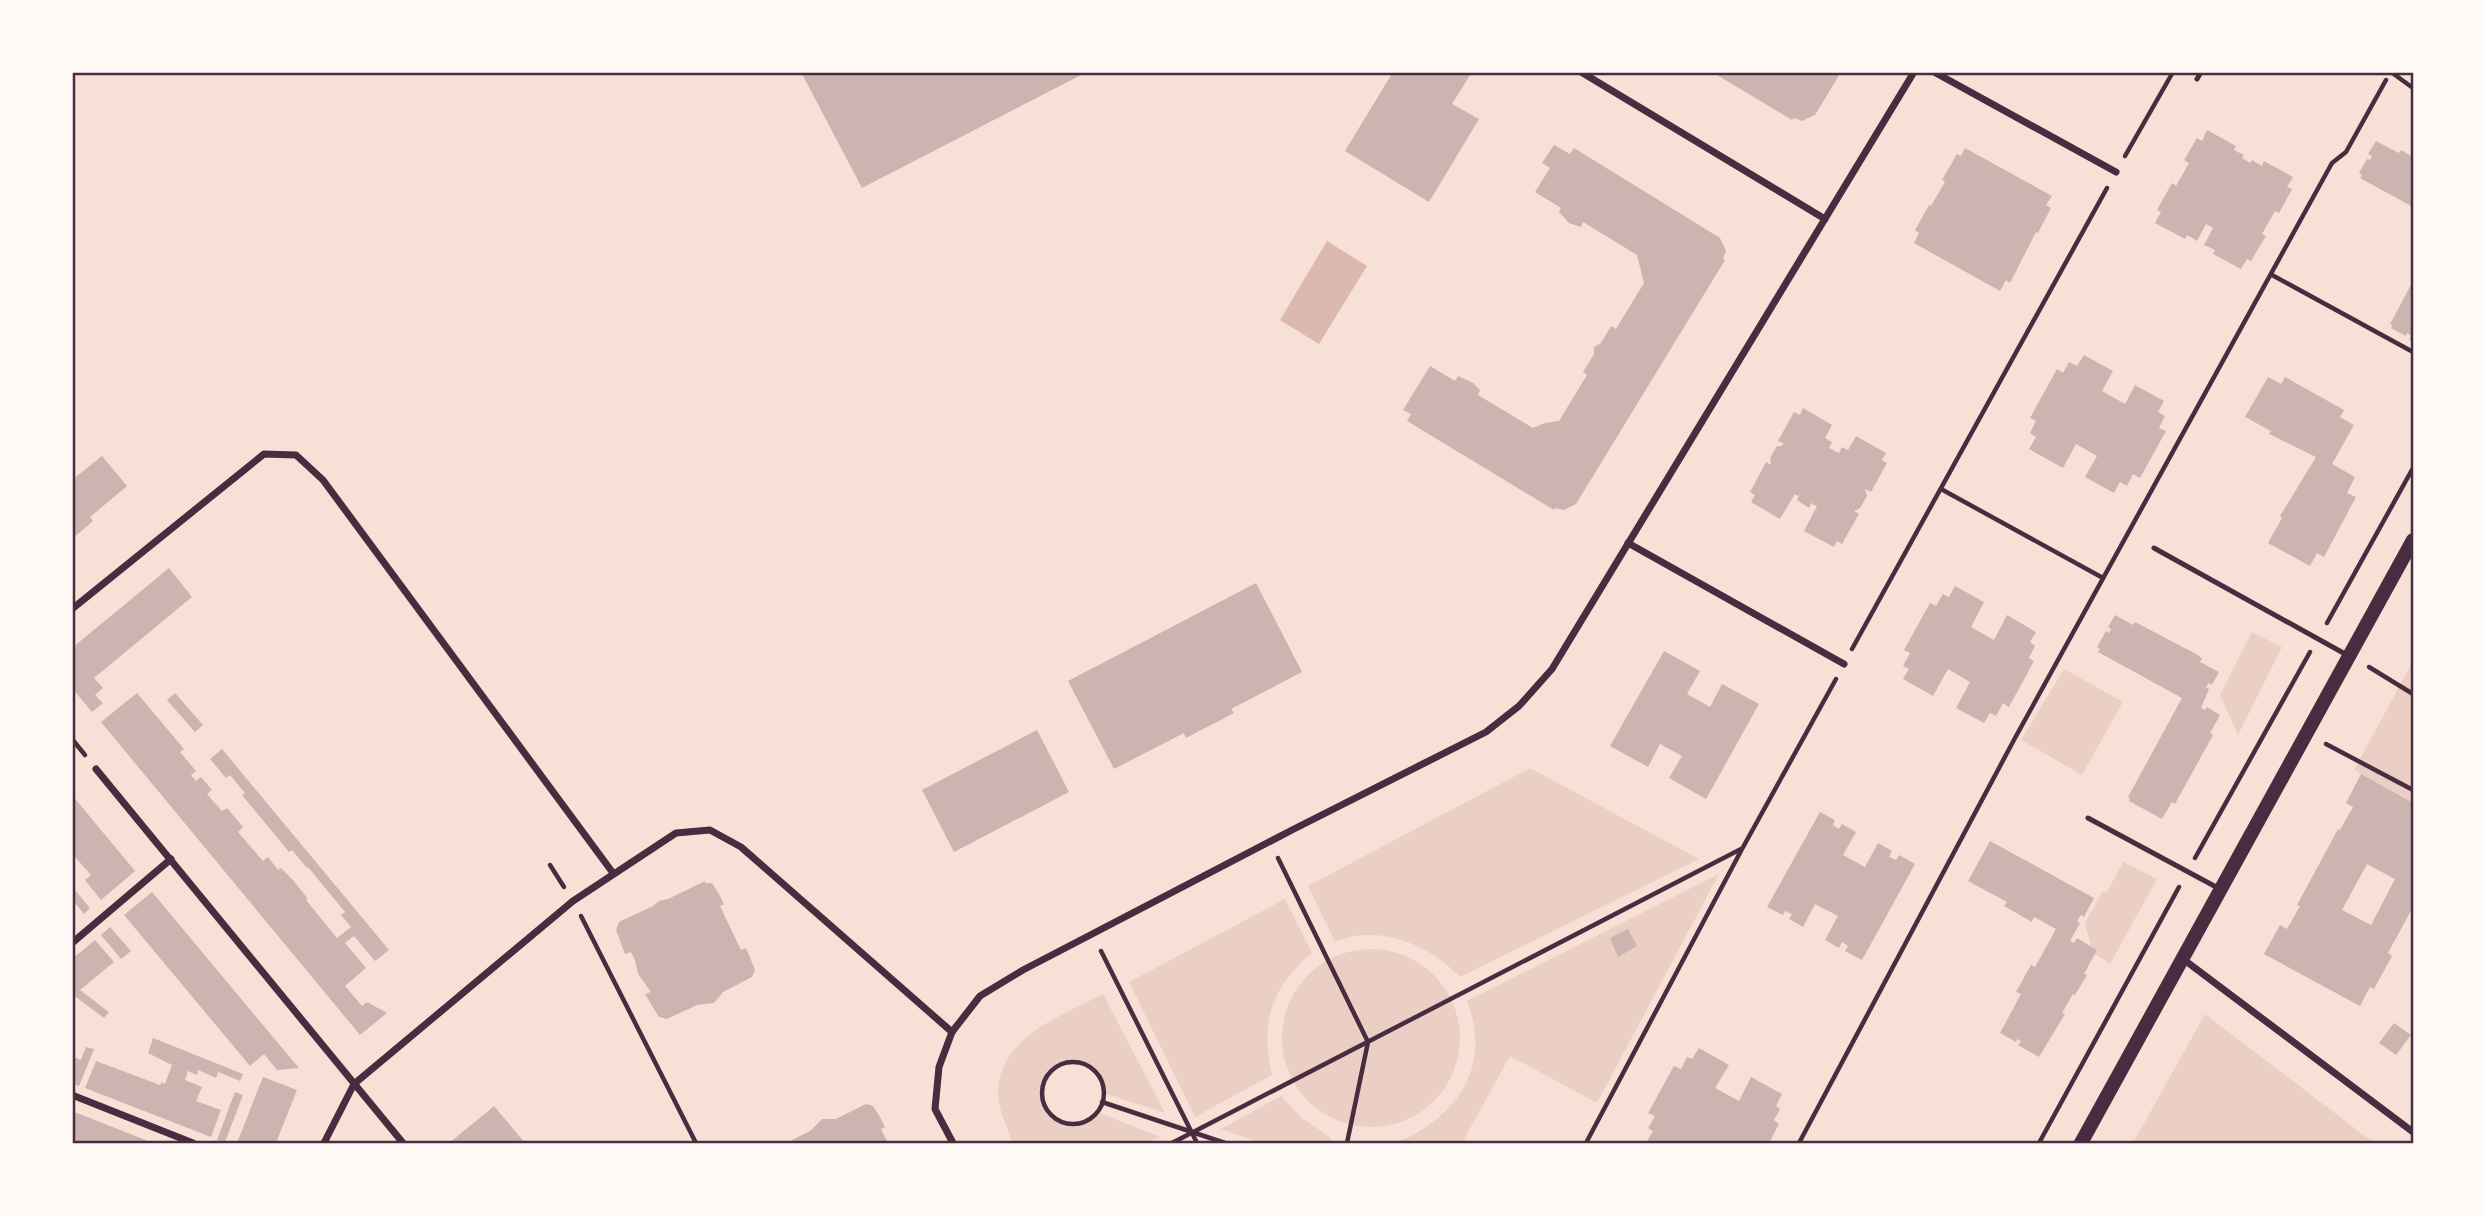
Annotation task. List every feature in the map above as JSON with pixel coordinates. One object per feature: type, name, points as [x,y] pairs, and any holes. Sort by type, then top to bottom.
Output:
[{"type":"main road","points":[[2081,1143],[2413,540]]},
{"type":"street","points":[[1581,72],[1825,219]]},
{"type":"street","points":[[953,1143],[935,1109],[939,1067],[952,1032],[980,996],[1093,934],[1486,732],[1519,706],[1552,669],[1914,72]]},
{"type":"street","points":[[1934,72],[2116,172]]},
{"type":"street","points":[[72,609],[264,454],[296,456],[323,480],[613,873]]},
{"type":"street","points":[[1628,543],[1844,664]]},
{"type":"street","points":[[96,769],[403,1143]]},
{"type":"street","points":[[324,1143],[354,1084],[573,901],[676,833],[710,830],[741,847],[952,1032]]},
{"type":"street","points":[[72,943],[170,859]]},
{"type":"street","points":[[2183,959],[2413,1132]]},
{"type":"street","points":[[72,1095],[193,1143]]},
{"type":"lane","points":[[2197,79],[2201,72]]},
{"type":"lane","points":[[2154,548],[2349,656]]},
{"type":"lane","points":[[2088,818],[2220,890]]},
{"type":"path","points":[[1586,1143],[1742,849],[2172,72]]},
{"type":"path","points":[[2391,72],[2413,88]]},
{"type":"path","points":[[1799,1143],[2015,738],[2332,163],[2346,152],[2386,80]]},
{"type":"path","points":[[2272,275],[2413,352]]},
{"type":"path","points":[[2039,1143],[2413,468]]},
{"type":"path","points":[[1941,489],[2103,578]]},
{"type":"path","points":[[2349,656],[2401,684],[2413,694]]},
{"type":"path","points":[[2306,734],[2413,790]]},
{"type":"path","points":[[1270,842],[1368,1042],[1347,1143]]},
{"type":"path","points":[[1172,1143],[1742,849]]},
{"type":"path","points":[[550,865],[573,901],[696,1143]]},
{"type":"path","points":[[1093,934],[1197,1143]]},
{"type":"path","points":[[1077,1062],[1088,1066],[1097,1073],[1102,1084],[1102,1102],[1097,1112],[1089,1119],[1077,1124],[1066,1123],[1047,1111],[1042,1090],[1045,1078],[1062,1064],[1077,1062]]},
{"type":"path","points":[[1102,1102],[1225,1143]]},
{"type":"shaded area","points":[[1327,241],[1367,266],[1319,344],[1280,320]]},
{"type":"shaded area","points":[[2252,632],[2282,647],[2238,735],[2220,695]]},
{"type":"shaded area","points":[[2413,661],[2413,803],[2354,770]]},
{"type":"shaded area","points":[[2064,669],[2123,702],[2082,775],[2021,740]]},
{"type":"shaded area","points":[[1530,768],[1699,859],[1460,977],[1434,955],[1403,940],[1369,935],[1335,942],[1308,886]]},
{"type":"shaded area","points":[[2123,862],[2157,879],[2110,964],[2095,954],[2097,950],[2091,946],[2085,923],[2102,892],[2107,892]]},
{"type":"shaded area","points":[[1719,874],[1597,1103],[1510,1056],[1462,1143],[1359,1143],[1392,1142],[1410,1137],[1430,1124],[1456,1099],[1465,1085],[1475,1054],[1473,1019],[1467,1001]]},
{"type":"shaded area","points":[[1285,899],[1312,953],[1287,979],[1272,1007],[1267,1039],[1272,1075],[1195,1117],[1129,982]]},
{"type":"shaded area","points":[[1371,949],[1388,950],[1405,956],[1434,975],[1453,1004],[1459,1021],[1459,1055],[1453,1072],[1434,1101],[1405,1120],[1388,1126],[1371,1127],[1354,1126],[1337,1120],[1308,1101],[1289,1072],[1283,1055],[1282,1038],[1283,1021],[1289,1004],[1308,975],[1337,956],[1354,950]]},
{"type":"shaded area","points":[[1103,994],[1165,1113],[1104,1093],[1097,1076],[1091,1070],[1084,1065],[1068,1062],[1059,1065],[1046,1077],[1043,1099],[1050,1112],[1062,1121],[1081,1122],[1097,1112],[1160,1137],[1147,1143],[1013,1143],[998,1098],[1001,1073],[1009,1056],[1036,1030]]},
{"type":"shaded area","points":[[2205,1014],[2374,1143],[2133,1143]]},
{"type":"shaded area","points":[[1281,1096],[1302,1118],[1331,1138],[1330,1143],[1262,1143],[1221,1129]]},
{"type":"building","points":[[801,72],[1087,72],[862,188]]},
{"type":"building","points":[[1393,72],[1472,72],[1452,104],[1479,119],[1429,202],[1345,151]]},
{"type":"building","points":[[1712,72],[1841,72],[1815,115],[1802,121],[1794,118],[1792,120]]},
{"type":"building","points":[[2207,130],[2236,146],[2234,150],[2244,155],[2242,158],[2250,163],[2252,160],[2262,166],[2264,161],[2293,177],[2287,187],[2292,189],[2279,213],[2275,211],[2262,234],[2266,236],[2251,261],[2247,259],[2241,269],[2213,254],[2215,250],[2204,245],[2213,228],[2206,224],[2197,241],[2187,235],[2185,239],[2155,223],[2161,212],[2157,210],[2172,183],[2176,186],[2189,163],[2184,160],[2197,138],[2202,141]]},
{"type":"building","points":[[2376,141],[2413,157],[2413,207],[2360,178],[2362,175],[2359,173],[2367,159],[2370,160],[2372,156],[2368,154]]},
{"type":"building","points":[[1554,145],[1570,154],[1574,148],[1720,238],[1726,251],[1725,260],[1576,504],[1564,510],[1554,510],[1407,421],[1411,414],[1403,410],[1430,366],[1455,381],[1458,376],[1473,383],[1480,390],[1478,395],[1533,428],[1559,421],[1587,375],[1583,372],[1594,354],[1594,347],[1601,343],[1611,326],[1616,329],[1644,283],[1637,255],[1583,222],[1581,227],[1569,223],[1559,212],[1561,208],[1535,192],[1550,168],[1542,163]]},
{"type":"building","points":[[1965,148],[2052,196],[2046,205],[2051,208],[2038,233],[2036,232],[2010,283],[2006,280],[2000,291],[1914,243],[1919,233],[1915,230],[1945,182],[1942,180],[1957,154],[1961,156]]},
{"type":"building","points":[[2413,281],[2413,342],[2409,340],[2411,336],[2391,328],[2393,325],[2390,324]]},
{"type":"building","points":[[2084,355],[2113,371],[2102,391],[2125,404],[2135,385],[2164,401],[2158,412],[2165,416],[2159,428],[2166,431],[2140,478],[2133,474],[2127,486],[2120,482],[2114,493],[2085,477],[2097,456],[2076,444],[2063,468],[2029,449],[2036,437],[2030,433],[2036,421],[2030,418],[2057,369],[2063,373],[2069,362],[2077,366]]},
{"type":"building","points":[[2268,377],[2281,384],[2285,377],[2344,410],[2340,417],[2354,425],[2332,464],[2355,477],[2347,493],[2356,497],[2324,557],[2317,553],[2310,566],[2268,543],[2282,518],[2280,516],[2316,457],[2269,434],[2271,431],[2245,417]]},
{"type":"building","points":[[1803,408],[1832,425],[1825,438],[1832,442],[1829,448],[1839,453],[1842,447],[1848,450],[1856,436],[1886,453],[1882,460],[1887,463],[1871,492],[1865,489],[1867,496],[1860,508],[1854,511],[1859,514],[1842,544],[1837,541],[1834,547],[1804,531],[1817,506],[1812,504],[1813,500],[1809,508],[1797,500],[1800,493],[1798,496],[1795,494],[1780,519],[1751,502],[1755,495],[1750,492],[1766,462],[1771,465],[1770,458],[1777,446],[1782,446],[1783,443],[1778,441],[1794,412],[1800,415]]},
{"type":"building","points":[[102,456],[127,486],[90,517],[93,521],[72,539],[72,480]]},
{"type":"building","points":[[169,568],[192,597],[94,678],[103,688],[95,695],[103,703],[92,712],[72,688],[72,648]]},
{"type":"building","points":[[1256,583],[1302,672],[1231,709],[1234,713],[1186,738],[1184,733],[1114,769],[1068,681]]},
{"type":"building","points":[[1955,586],[1984,602],[1971,627],[1994,640],[2007,615],[2036,632],[2030,642],[2035,646],[2029,658],[2034,661],[2009,707],[2003,703],[1996,716],[1990,713],[1984,723],[1956,708],[1970,682],[1948,669],[1933,696],[1903,679],[1909,669],[1903,666],[1910,653],[1904,650],[1930,603],[1936,606],[1943,594],[1949,597]]},
{"type":"building","points":[[2115,615],[2133,625],[2135,622],[2198,655],[2202,659],[2200,662],[2219,672],[2212,685],[2209,683],[2206,687],[2209,689],[2201,708],[2205,710],[2207,707],[2220,715],[2210,733],[2213,735],[2175,804],[2172,802],[2162,819],[2129,801],[2128,797],[2182,698],[2098,652],[2100,649],[2097,647],[2106,631],[2109,633],[2111,629],[2108,627]]},
{"type":"building","points":[[1664,651],[1700,671],[1687,694],[1710,707],[1722,684],[1759,704],[1706,799],[1669,778],[1682,756],[1660,744],[1648,767],[1610,746]]},
{"type":"building","points":[[137,693],[184,749],[180,752],[196,771],[191,775],[196,781],[201,777],[212,790],[207,794],[222,811],[227,808],[243,827],[238,832],[263,861],[268,857],[278,870],[281,868],[293,880],[337,938],[351,927],[341,915],[345,912],[308,867],[292,850],[289,852],[242,795],[245,793],[230,775],[226,778],[210,759],[222,749],[389,950],[375,961],[354,936],[345,943],[366,968],[345,986],[362,1006],[367,1002],[387,1013],[360,1035],[101,722]]},
{"type":"building","points":[[175,693],[203,725],[195,732],[167,700]]},
{"type":"building","points":[[1037,730],[1069,792],[954,852],[922,790]]},
{"type":"building","points":[[2361,774],[2413,803],[2413,907],[2388,953],[2392,956],[2374,989],[2370,987],[2360,1006],[2264,954],[2280,925],[2287,929],[2300,906],[2297,905],[2338,829],[2340,830],[2353,807],[2346,803]],"holes":[[[2367,864],[2395,879],[2371,925],[2342,910]]]},
{"type":"building","points":[[72,795],[135,871],[101,900],[85,880],[91,875],[75,857],[72,860]]},
{"type":"building","points":[[1820,812],[1835,820],[1833,825],[1839,829],[1842,824],[1856,832],[1843,855],[1865,867],[1878,843],[1892,851],[1889,857],[1896,860],[1899,855],[1915,864],[1862,960],[1845,951],[1848,946],[1842,942],[1839,948],[1825,940],[1838,916],[1815,904],[1803,927],[1789,919],[1792,914],[1785,911],[1783,915],[1767,907]]},
{"type":"building","points":[[1990,841],[2094,898],[2084,917],[2081,915],[2077,921],[2080,923],[2070,941],[2074,943],[2077,938],[2097,950],[2084,974],[2087,975],[2075,995],[2073,994],[2062,1013],[2065,1014],[2039,1057],[2018,1045],[2021,1041],[2017,1039],[2016,1042],[2000,1033],[2021,994],[2016,992],[2031,965],[2035,967],[2056,929],[2034,917],[2032,922],[2004,906],[2007,902],[1968,881]]},
{"type":"building","points":[[705,881],[712,883],[719,894],[724,904],[720,906],[741,950],[746,948],[755,970],[752,977],[723,992],[714,1003],[697,1005],[667,1019],[659,1017],[645,994],[651,992],[638,974],[631,952],[625,954],[616,930],[619,922]]},
{"type":"building","points":[[74,889],[90,908],[84,914],[72,899]]},
{"type":"building","points":[[152,892],[299,1068],[277,1070],[264,1054],[250,1066],[124,915]]},
{"type":"building","points":[[110,927],[131,951],[121,959],[101,935]]},
{"type":"building","points":[[1628,929],[1637,946],[1618,957],[1610,938]]},
{"type":"building","points":[[95,940],[114,962],[80,990],[109,1012],[104,1018],[72,994],[72,959]]},
{"type":"building","points":[[2394,1023],[2411,1035],[2396,1055],[2379,1043]]},
{"type":"building","points":[[153,1038],[243,1074],[240,1081],[218,1072],[216,1078],[198,1070],[197,1075],[188,1071],[185,1080],[202,1087],[196,1101],[221,1110],[211,1137],[85,1088],[96,1061],[160,1085],[162,1082],[165,1084],[172,1065],[148,1053]]},
{"type":"building","points":[[86,1047],[94,1049],[79,1086],[72,1083],[72,1060],[73,1057],[81,1060]]},
{"type":"building","points":[[1699,1048],[1729,1065],[1715,1088],[1739,1101],[1751,1077],[1782,1094],[1776,1106],[1780,1109],[1774,1120],[1779,1124],[1769,1143],[1646,1143],[1653,1131],[1648,1128],[1655,1116],[1648,1113],[1674,1066],[1681,1069],[1687,1057],[1692,1059]]},
{"type":"building","points":[[263,1077],[297,1090],[276,1143],[237,1143]]},
{"type":"building","points":[[235,1092],[243,1095],[225,1142],[217,1140]]},
{"type":"building","points":[[866,1104],[873,1106],[880,1117],[885,1127],[881,1129],[888,1143],[786,1143],[810,1131],[822,1119],[836,1119]]},
{"type":"building","points":[[494,1106],[525,1143],[449,1143],[487,1112]]},
{"type":"building","points":[[72,1111],[153,1143],[73,1143]]}]
